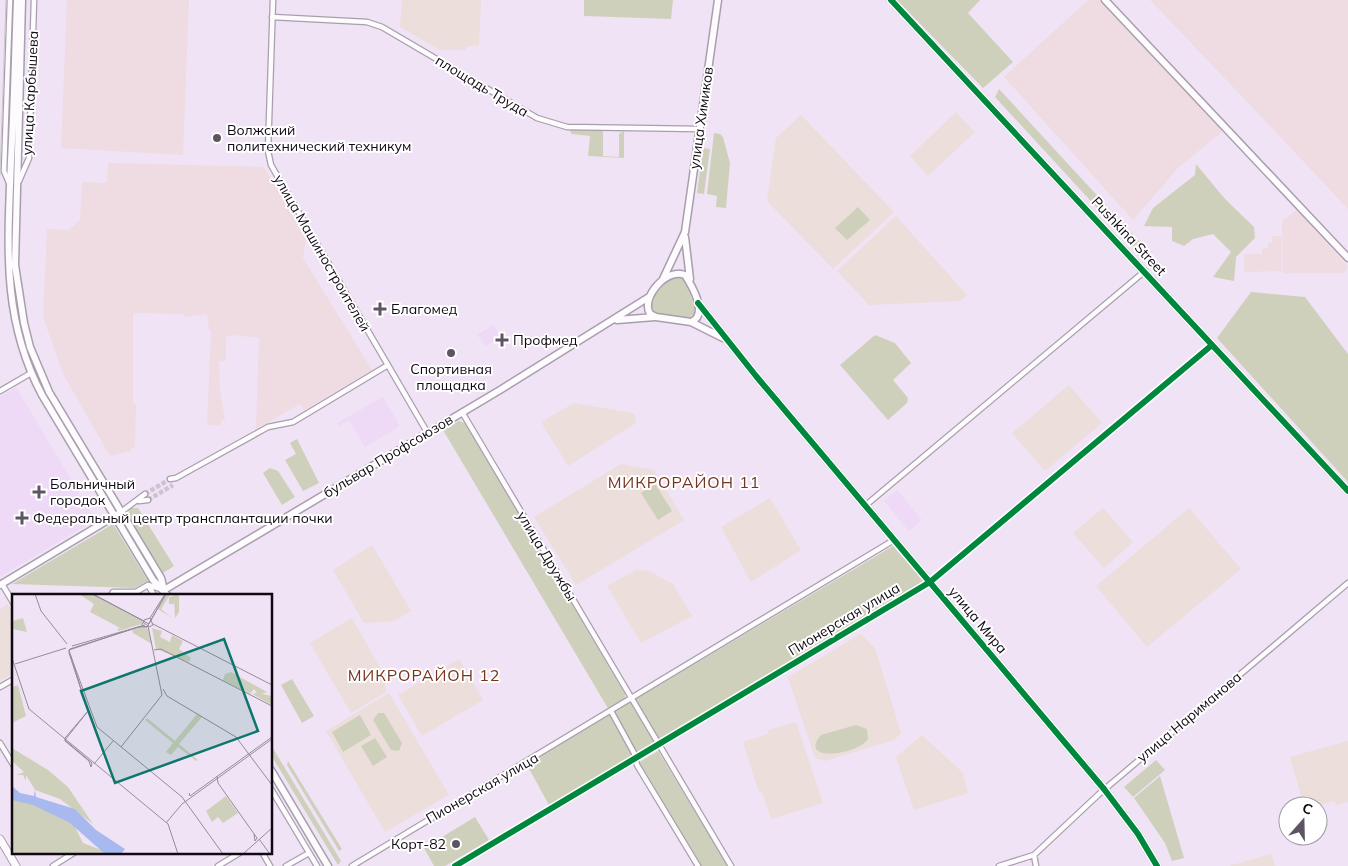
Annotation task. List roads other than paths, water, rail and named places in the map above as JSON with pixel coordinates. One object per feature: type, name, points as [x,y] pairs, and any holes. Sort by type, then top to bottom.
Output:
[{"type":"main road","points":[[0,839],[16,866]]},
{"type":"street","name":"улица Карбышева","points":[[10,0],[7,264],[15,325],[31,373],[118,514],[161,578],[166,592]]},
{"type":"street","name":"улица Карбышева","points":[[17,0],[8,170],[17,185]]},
{"type":"street","name":"улица Карбышева","points":[[8,170],[22,0]]},
{"type":"street","name":"улица Карбышева","points":[[34,0],[29,158],[17,185],[15,266],[18,297],[30,347],[49,392],[153,580],[166,592]]},
{"type":"street","name":"улица Машиностроителей","points":[[273,0],[268,151],[271,166],[427,432]]},
{"type":"street","name":"улица Химиков","points":[[690,283],[685,235],[718,0]]},
{"type":"street","name":"Pushkina Street","points":[[891,0],[1348,491]]},
{"type":"street","points":[[1105,0],[1348,258]]},
{"type":"street","name":"площадь Труда","points":[[272,18],[366,22],[382,27],[537,118],[553,124],[629,129],[700,129]]},
{"type":"street","name":"улица Химиков","points":[[664,279],[685,235]]},
{"type":"street","points":[[866,505],[1145,271]]},
{"type":"street","points":[[680,272],[685,274],[690,283],[698,303],[700,312],[698,318],[690,322],[656,317],[647,310],[649,297],[664,279],[680,272]]},
{"type":"street","name":"бульвар Профсоюзов","points":[[166,592],[176,582],[462,412],[649,297]]},
{"type":"street","name":"улица Мира","points":[[698,303],[894,540],[1104,789],[1138,834],[1157,866]]},
{"type":"street","name":"бульвар Профсоюзов","points":[[612,321],[634,317],[656,317]]},
{"type":"street","name":"улица Мира","points":[[690,322],[710,330],[727,340]]},
{"type":"street","name":"Пионерская улица","points":[[455,866],[636,760],[930,582],[1212,345]]},
{"type":"street","points":[[170,479],[176,478],[268,427],[293,422],[388,365]]},
{"type":"street","points":[[0,391],[31,373]]},
{"type":"street","name":"улица Дружбы","points":[[462,412],[659,745]]},
{"type":"street","points":[[173,485],[176,478]]},
{"type":"street","points":[[12,601],[1,584],[118,514],[137,502],[145,494]]},
{"type":"street","points":[[137,502],[148,500]]},
{"type":"street","name":"Пионерская улица","points":[[352,866],[894,540]]},
{"type":"street","points":[[161,578],[176,582]]},
{"type":"street","name":"улица Нариманова","points":[[999,866],[1034,855],[1104,789],[1348,584]]},
{"type":"street","points":[[148,585],[166,592]]},
{"type":"street","points":[[112,593],[136,592],[148,585]]},
{"type":"street","points":[[148,585],[153,594]]},
{"type":"street","points":[[0,687],[12,681]]},
{"type":"street","points":[[611,711],[636,760],[698,866]]},
{"type":"street","points":[[0,743],[12,763]]},
{"type":"street","points":[[659,745],[731,866]]},
{"type":"street","points":[[272,772],[328,866]]},
{"type":"street","points":[[272,791],[317,866]]},
{"type":"street","points":[[286,866],[309,853]]},
{"type":"street","points":[[218,866],[238,854]]},
{"type":"street","points":[[263,854],[270,866]]},
{"type":"street","points":[[53,866],[66,855]]},
{"type":"street","points":[[1034,855],[1036,866]]},
{"type":"tunnel","points":[[145,494],[170,479]]},
{"type":"tunnel","points":[[148,500],[173,485]]},
{"type":"tram line","points":[[0,175],[6,0]]},
{"type":"place","name":"Волжский политехнический техникум","points":[[217,138]]},
{"type":"place","name":"Благомед","points":[[380,309]]},
{"type":"place","name":"Профмед","points":[[502,340]]},
{"type":"place","name":"Спортивная площадка","points":[[451,353]]},
{"type":"place","name":"Больничный городок","points":[[39,492]]},
{"type":"place","name":"Федеральный центр трансплантации почки","points":[[22,518]]},
{"type":"place","name":"Корт-82","points":[[456,844]]},
{"type":"district","name":"МИКРОРАЙОН 11","points":[[684,482]]},
{"type":"district","name":"МИКРОРАЙОН 12","points":[[424,675]]}]
